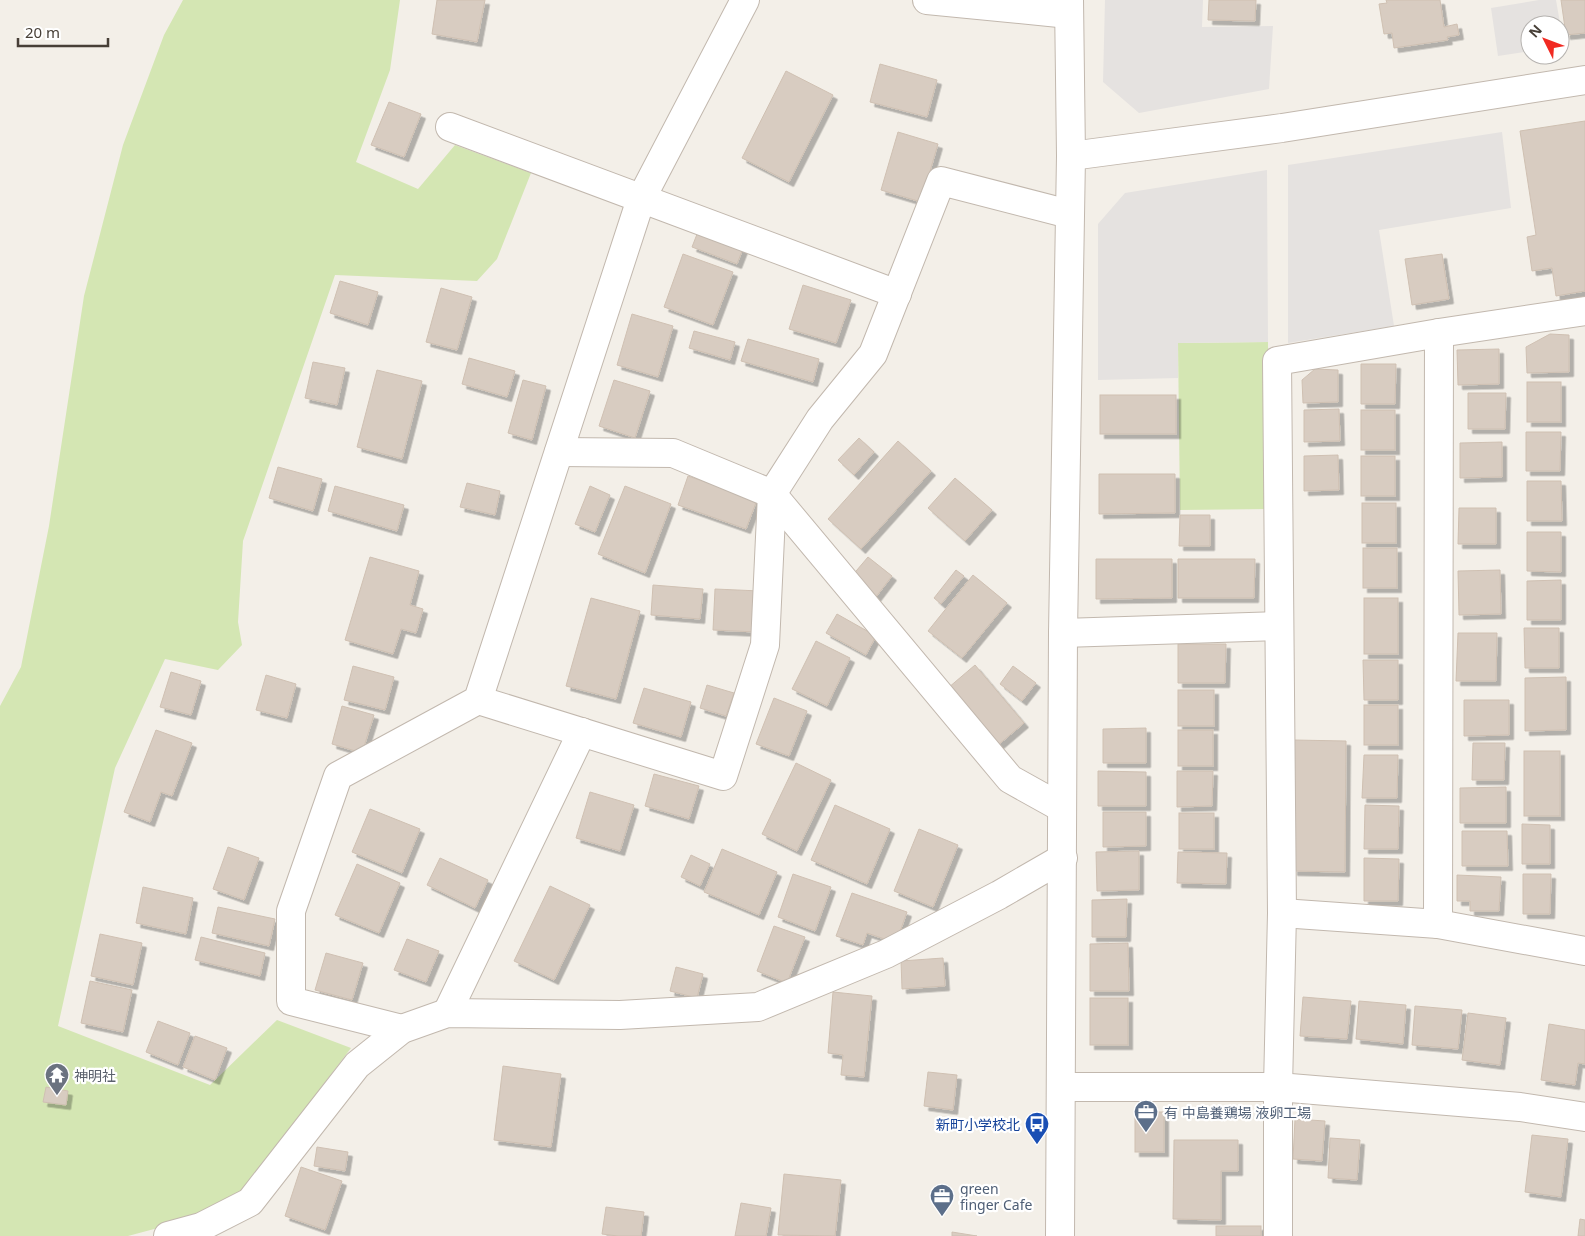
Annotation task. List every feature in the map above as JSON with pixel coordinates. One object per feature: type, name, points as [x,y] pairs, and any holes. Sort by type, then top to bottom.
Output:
[{"type":"street","points":[[402,1029],[292,1000],[291,911],[338,776],[478,700],[641,199],[745,0]]},
{"type":"street","points":[[927,0],[1069,7],[1071,156],[1063,633],[1060,1236]]},
{"type":"street","points":[[1071,156],[1282,128],[1585,80]]},
{"type":"street","points":[[450,127],[897,294]]},
{"type":"street","points":[[478,700],[723,776],[766,645],[772,494],[820,419],[873,354],[941,181],[1069,214]]},
{"type":"street","points":[[1278,1236],[1278,1088],[1282,913],[1277,361],[1439,333],[1585,311]]},
{"type":"street","points":[[1438,924],[1439,333]]},
{"type":"street","points":[[559,452],[673,453],[772,494],[1010,779],[1062,808]]},
{"type":"street","points":[[1063,633],[1279,626]]},
{"type":"street","points":[[447,1013],[582,732]]},
{"type":"street","points":[[168,1236],[202,1227],[250,1202],[357,1065],[402,1029],[447,1013],[620,1016],[758,1007],[886,954],[999,895],[1062,858]]},
{"type":"street","points":[[1282,913],[1438,924],[1585,950]]},
{"type":"street","points":[[1062,1087],[1278,1088],[1520,1108],[1585,1118]]},
{"type":"green space","points":[[183,0],[400,0],[390,70],[356,162],[418,189],[455,145],[531,173],[497,259],[477,281],[335,275],[243,541],[238,622],[242,645],[218,670],[165,659],[115,768],[58,1026],[210,1085],[277,1020],[351,1048],[242,1192],[184,1221],[128,1236],[0,1236],[0,706],[21,667],[49,526],[84,296],[123,145],[164,35]]},
{"type":"green space","points":[[1268,342],[1269,509],[1180,510],[1178,343]]},
{"type":"shaded area","points":[[1105,0],[1203,0],[1202,27],[1273,26],[1269,89],[1139,113],[1103,82]]},
{"type":"shaded area","points":[[1539,0],[1556,0],[1559,15],[1520,15],[1520,53],[1498,56],[1491,8]]},
{"type":"shaded area","points":[[1502,132],[1511,208],[1379,230],[1394,326],[1288,343],[1288,165]]},
{"type":"shaded area","points":[[1267,170],[1268,342],[1178,343],[1178,378],[1098,380],[1098,224],[1125,193]]},
{"type":"building","points":[[437,0],[485,0],[477,42],[432,34]]},
{"type":"building","points":[[1209,0],[1256,0],[1255,21],[1208,20]]},
{"type":"building","points":[[1386,0],[1440,0],[1444,27],[1457,24],[1459,35],[1447,37],[1448,40],[1394,48],[1392,33],[1384,34],[1379,4],[1387,3]]},
{"type":"building","points":[[1561,0],[1585,0],[1585,33],[1570,35],[1570,15],[1563,15]]},
{"type":"building","points":[[880,64],[937,80],[927,117],[870,102]]},
{"type":"building","points":[[786,71],[833,95],[789,182],[742,158]]},
{"type":"building","points":[[389,102],[421,114],[404,157],[371,145]]},
{"type":"building","points":[[1585,121],[1585,291],[1556,296],[1552,268],[1532,271],[1527,237],[1536,235],[1520,131]]},
{"type":"building","points":[[898,132],[938,144],[921,202],[881,190]]},
{"type":"building","points":[[699,229],[744,246],[737,264],[692,247]]},
{"type":"building","points":[[683,254],[733,272],[713,325],[664,307]]},
{"type":"building","points":[[1442,254],[1449,299],[1412,305],[1405,259]]},
{"type":"building","points":[[340,281],[378,292],[368,325],[330,313]]},
{"type":"building","points":[[803,285],[851,300],[836,343],[789,329]]},
{"type":"building","points":[[441,288],[472,297],[457,350],[426,342]]},
{"type":"building","points":[[632,314],[673,326],[658,377],[617,365]]},
{"type":"building","points":[[694,331],[735,342],[730,360],[689,348]]},
{"type":"building","points":[[1550,334],[1569,335],[1569,372],[1527,373],[1526,347]]},
{"type":"building","points":[[748,339],[819,359],[813,382],[741,361]]},
{"type":"building","points":[[1499,349],[1499,384],[1458,385],[1457,350]]},
{"type":"building","points":[[469,358],[515,371],[507,397],[462,384]]},
{"type":"building","points":[[313,362],[345,368],[337,405],[305,398]]},
{"type":"building","points":[[1361,364],[1396,364],[1395,404],[1361,404]]},
{"type":"building","points":[[1315,369],[1338,370],[1338,402],[1303,403],[1302,380]]},
{"type":"building","points":[[377,370],[422,381],[402,459],[357,447]]},
{"type":"building","points":[[523,380],[546,386],[532,440],[508,433]]},
{"type":"building","points":[[614,380],[650,391],[635,438],[599,426]]},
{"type":"building","points":[[1527,382],[1561,382],[1561,422],[1527,422]]},
{"type":"building","points":[[1468,393],[1506,393],[1505,429],[1468,429]]},
{"type":"building","points":[[1100,395],[1176,395],[1176,434],[1100,434]]},
{"type":"building","points":[[1339,409],[1340,441],[1304,442],[1304,410]]},
{"type":"building","points":[[1361,410],[1395,410],[1395,450],[1361,450]]},
{"type":"building","points":[[1526,432],[1561,432],[1560,471],[1526,471]]},
{"type":"building","points":[[859,438],[874,452],[854,475],[838,460]]},
{"type":"building","points":[[898,441],[931,471],[861,549],[828,519]]},
{"type":"building","points":[[1502,442],[1502,477],[1460,478],[1460,443]]},
{"type":"building","points":[[1338,455],[1339,490],[1304,491],[1304,456]]},
{"type":"building","points":[[1361,456],[1395,456],[1395,496],[1361,496]]},
{"type":"building","points":[[278,467],[322,479],[313,511],[269,498]]},
{"type":"building","points":[[1099,474],[1175,474],[1175,513],[1099,514]]},
{"type":"building","points":[[688,476],[757,500],[746,529],[678,505]]},
{"type":"building","points":[[955,478],[992,510],[965,541],[928,508]]},
{"type":"building","points":[[1527,481],[1561,481],[1562,521],[1527,521]]},
{"type":"building","points":[[467,483],[500,491],[495,515],[460,507]]},
{"type":"building","points":[[335,486],[404,505],[397,531],[328,511]]},
{"type":"building","points":[[590,486],[610,495],[595,532],[575,524]]},
{"type":"building","points":[[625,486],[671,504],[645,573],[598,554]]},
{"type":"building","points":[[1362,503],[1396,503],[1396,543],[1362,543]]},
{"type":"building","points":[[1459,508],[1496,508],[1496,544],[1458,544]]},
{"type":"building","points":[[1180,515],[1210,515],[1210,546],[1179,546]]},
{"type":"building","points":[[1527,532],[1561,532],[1561,572],[1527,571]]},
{"type":"building","points":[[1363,548],[1397,548],[1397,588],[1363,588]]},
{"type":"building","points":[[370,557],[419,571],[410,605],[423,609],[416,633],[401,629],[393,654],[345,640]]},
{"type":"building","points":[[868,557],[892,576],[876,597],[851,577]]},
{"type":"building","points":[[1096,559],[1172,559],[1172,598],[1096,599]]},
{"type":"building","points":[[1178,559],[1255,559],[1254,598],[1178,598]]},
{"type":"building","points":[[956,570],[964,576],[941,604],[934,598]]},
{"type":"building","points":[[1500,570],[1501,614],[1459,615],[1458,571]]},
{"type":"building","points":[[973,575],[1007,603],[962,658],[928,631]]},
{"type":"building","points":[[1561,580],[1561,620],[1527,620],[1527,581]]},
{"type":"building","points":[[653,585],[703,589],[700,619],[651,615]]},
{"type":"building","points":[[715,589],[760,591],[757,632],[713,630]]},
{"type":"building","points":[[591,598],[640,611],[616,699],[566,686]]},
{"type":"building","points":[[1364,598],[1398,598],[1398,654],[1364,654]]},
{"type":"building","points":[[837,614],[876,636],[866,655],[826,633]]},
{"type":"building","points":[[1524,628],[1559,628],[1559,668],[1525,668]]},
{"type":"building","points":[[1458,633],[1497,633],[1496,681],[1456,681]]},
{"type":"building","points":[[816,641],[850,658],[827,706],[792,689]]},
{"type":"building","points":[[1178,644],[1226,644],[1225,683],[1178,683]]},
{"type":"building","points":[[1363,660],[1398,660],[1398,700],[1364,700]]},
{"type":"building","points":[[975,665],[1024,723],[997,746],[948,688]]},
{"type":"building","points":[[353,666],[394,677],[385,710],[344,700]]},
{"type":"building","points":[[1013,666],[1036,683],[1022,701],[1000,684]]},
{"type":"building","points":[[171,672],[201,681],[191,715],[160,707]]},
{"type":"building","points":[[266,675],[296,684],[287,718],[256,710]]},
{"type":"building","points":[[1566,677],[1566,730],[1525,731],[1525,678]]},
{"type":"building","points":[[707,685],[734,693],[726,716],[700,708]]},
{"type":"building","points":[[644,688],[691,702],[681,737],[633,723]]},
{"type":"building","points":[[1178,690],[1214,690],[1214,726],[1178,726]]},
{"type":"building","points":[[774,698],[807,711],[789,756],[756,744]]},
{"type":"building","points":[[1464,700],[1509,700],[1509,735],[1464,736]]},
{"type":"building","points":[[1364,705],[1398,705],[1398,745],[1364,745]]},
{"type":"building","points":[[342,706],[374,715],[362,753],[332,744]]},
{"type":"building","points":[[1146,728],[1146,763],[1103,763],[1103,729]]},
{"type":"building","points":[[156,730],[192,743],[172,796],[161,792],[150,822],[124,812]]},
{"type":"building","points":[[1178,730],[1213,730],[1213,766],[1178,766]]},
{"type":"building","points":[[1294,740],[1346,741],[1345,872],[1293,871]]},
{"type":"building","points":[[1473,743],[1505,743],[1504,780],[1472,780]]},
{"type":"building","points":[[1524,751],[1560,751],[1560,816],[1524,816]]},
{"type":"building","points":[[1364,755],[1398,755],[1397,798],[1362,798]]},
{"type":"building","points":[[796,763],[831,780],[797,851],[762,834]]},
{"type":"building","points":[[1098,771],[1146,772],[1146,806],[1098,806]]},
{"type":"building","points":[[1177,771],[1213,771],[1212,806],[1177,807]]},
{"type":"building","points":[[654,774],[699,786],[689,819],[645,806]]},
{"type":"building","points":[[1506,787],[1506,823],[1460,823],[1460,788]]},
{"type":"building","points":[[590,792],[634,805],[620,851],[576,838]]},
{"type":"building","points":[[835,805],[890,829],[867,884],[811,860]]},
{"type":"building","points":[[1365,805],[1399,806],[1398,849],[1364,849]]},
{"type":"building","points":[[370,809],[420,829],[402,873],[352,852]]},
{"type":"building","points":[[1103,812],[1146,812],[1146,846],[1103,847]]},
{"type":"building","points":[[1179,813],[1214,813],[1214,849],[1179,849]]},
{"type":"building","points":[[1522,824],[1550,825],[1550,864],[1522,864]]},
{"type":"building","points":[[919,829],[958,845],[933,907],[894,891]]},
{"type":"building","points":[[1462,831],[1507,831],[1508,866],[1462,866]]},
{"type":"building","points":[[228,847],[259,858],[244,900],[213,889]]},
{"type":"building","points":[[722,849],[777,872],[759,915],[704,892]]},
{"type":"building","points":[[1139,851],[1139,890],[1097,891],[1096,852]]},
{"type":"building","points":[[1178,852],[1227,853],[1226,884],[1177,883]]},
{"type":"building","points":[[691,855],[710,864],[700,886],[681,877]]},
{"type":"building","points":[[440,858],[488,880],[475,908],[427,885]]},
{"type":"building","points":[[1364,858],[1399,859],[1398,901],[1364,901]]},
{"type":"building","points":[[357,864],[400,883],[379,933],[335,915]]},
{"type":"building","points":[[793,874],[831,887],[815,931],[778,917]]},
{"type":"building","points":[[1523,874],[1551,874],[1550,914],[1523,914]]},
{"type":"building","points":[[1457,875],[1501,877],[1499,911],[1470,911],[1470,901],[1457,901]]},
{"type":"building","points":[[550,886],[590,905],[554,980],[514,961]]},
{"type":"building","points":[[143,887],[193,898],[186,934],[136,923]]},
{"type":"building","points":[[852,893],[907,912],[896,943],[867,933],[863,945],[836,936]]},
{"type":"building","points":[[1127,899],[1126,937],[1092,937],[1092,900]]},
{"type":"building","points":[[218,907],[275,919],[269,946],[212,933]]},
{"type":"building","points":[[774,926],[805,937],[787,983],[757,971]]},
{"type":"building","points":[[100,934],[142,943],[133,985],[91,976]]},
{"type":"building","points":[[201,937],[265,953],[260,976],[195,960]]},
{"type":"building","points":[[407,939],[439,951],[426,982],[394,970]]},
{"type":"building","points":[[1128,943],[1129,991],[1090,991],[1090,944]]},
{"type":"building","points":[[326,953],[363,963],[352,1000],[315,990]]},
{"type":"building","points":[[943,958],[945,986],[902,989],[901,961]]},
{"type":"building","points":[[676,967],[703,974],[697,998],[670,991]]},
{"type":"building","points":[[90,981],[132,990],[123,1032],[81,1023]]},
{"type":"building","points":[[833,992],[872,996],[864,1077],[841,1075],[843,1055],[828,1053]]},
{"type":"building","points":[[1303,997],[1351,1001],[1347,1039],[1300,1036]]},
{"type":"building","points":[[1090,998],[1128,998],[1128,1045],[1090,1045]]},
{"type":"building","points":[[1359,1001],[1406,1005],[1403,1044],[1356,1039]]},
{"type":"building","points":[[1415,1006],[1462,1010],[1458,1049],[1412,1045]]},
{"type":"building","points":[[1468,1013],[1506,1018],[1500,1065],[1462,1060]]},
{"type":"building","points":[[158,1021],[190,1033],[178,1065],[146,1052]]},
{"type":"building","points":[[1549,1024],[1585,1030],[1585,1064],[1578,1063],[1575,1085],[1541,1080]]},
{"type":"building","points":[[195,1036],[227,1048],[215,1080],[183,1067]]},
{"type":"building","points":[[503,1066],[561,1074],[551,1147],[494,1140]]},
{"type":"building","points":[[928,1072],[957,1075],[953,1110],[924,1106]]},
{"type":"building","points":[[46,1087],[68,1091],[66,1105],[43,1102]]},
{"type":"building","points":[[1135,1112],[1164,1112],[1164,1152],[1135,1152]]},
{"type":"building","points":[[1295,1119],[1325,1121],[1322,1161],[1293,1159]]},
{"type":"building","points":[[1532,1135],[1568,1139],[1561,1197],[1525,1192]]},
{"type":"building","points":[[1330,1138],[1360,1140],[1357,1180],[1328,1178]]},
{"type":"building","points":[[1174,1140],[1238,1140],[1238,1171],[1221,1171],[1221,1220],[1173,1219]]},
{"type":"building","points":[[317,1147],[348,1152],[345,1171],[314,1166]]},
{"type":"building","points":[[301,1167],[342,1181],[325,1230],[285,1216]]},
{"type":"building","points":[[784,1174],[841,1180],[835,1236],[778,1235]]},
{"type":"building","points":[[741,1203],[771,1208],[766,1236],[735,1236]]},
{"type":"building","points":[[606,1207],[644,1212],[641,1236],[602,1234]]},
{"type":"building","points":[[1580,1219],[1585,1220],[1585,1236],[1578,1236]]},
{"type":"building","points":[[1216,1226],[1261,1226],[1261,1236],[1216,1236]]},
{"type":"building","points":[[952,1232],[977,1236],[952,1236]]},
{"type":"place","name":"神明社","points":[[57,1096]]},
{"type":"place","name":"有 中島養鶏場 液卵工場","points":[[1146,1133]]},
{"type":"place","name":"新町小学校北","points":[[1037,1145]]},
{"type":"place","name":"green finger Cafe","points":[[942,1217]]}]
